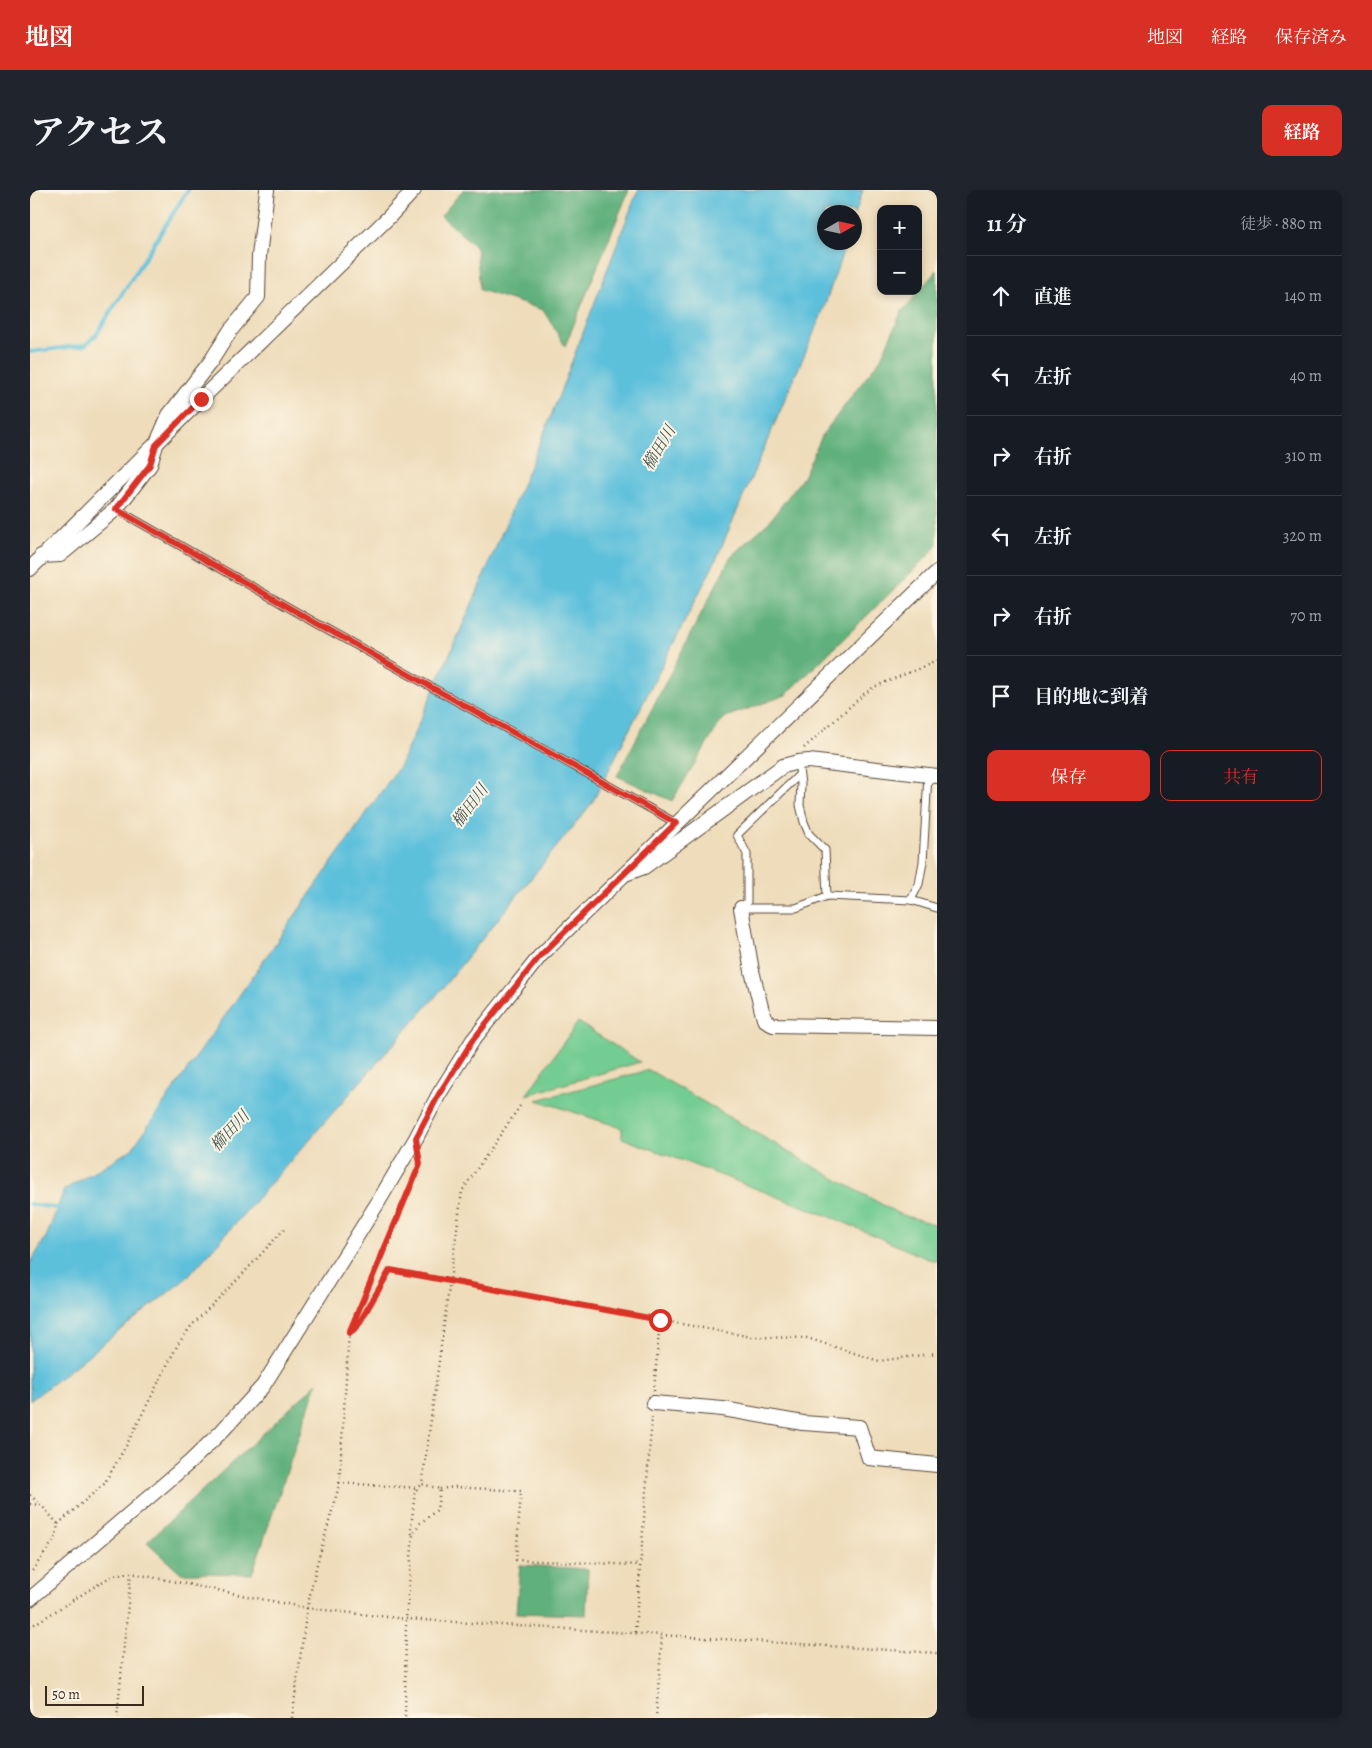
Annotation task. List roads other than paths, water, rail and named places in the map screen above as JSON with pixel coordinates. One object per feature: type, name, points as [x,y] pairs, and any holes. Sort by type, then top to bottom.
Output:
[{"type":"street","points":[[30,558],[60,555],[116,509],[150,465],[169,415],[211,361],[230,331],[258,297],[259,256],[266,190]]},
{"type":"street","points":[[30,569],[388,218],[414,190]]},
{"type":"street","points":[[30,1599],[190,1462],[263,1386],[416,1138],[439,1094],[463,1055],[506,996],[540,956],[623,875],[670,820],[718,784],[937,572]]},
{"type":"street","points":[[623,875],[644,867],[783,766],[798,769],[809,761],[933,775]]},
{"type":"street","points":[[741,908],[752,971],[764,1019],[773,1025],[937,1028]]},
{"type":"street","points":[[653,1403],[723,1409],[804,1423],[859,1427],[869,1458],[937,1465]]},
{"type":"lane","points":[[116,509],[372,655],[670,820]]},
{"type":"lane","points":[[798,769],[801,784],[800,806],[804,822],[809,834],[825,850],[827,896]]},
{"type":"lane","points":[[741,908],[747,902],[747,854],[737,835],[798,769]]},
{"type":"lane","points":[[910,900],[920,884],[933,775]]},
{"type":"lane","points":[[741,908],[796,908],[827,896],[910,900],[937,908]]},
{"type":"water","name":"櫛田川","points":[[638,190],[863,190],[858,205],[817,205],[817,250],[844,250],[821,316],[715,562],[592,803],[436,996],[188,1277],[30,1401],[30,1264],[47,1235],[64,1190],[132,1149],[400,765],[469,611],[549,421]]},
{"type":"waterway","points":[[30,352],[85,345],[96,335],[188,190]]},
{"type":"waterway","points":[[30,1204],[62,1209]]}]
